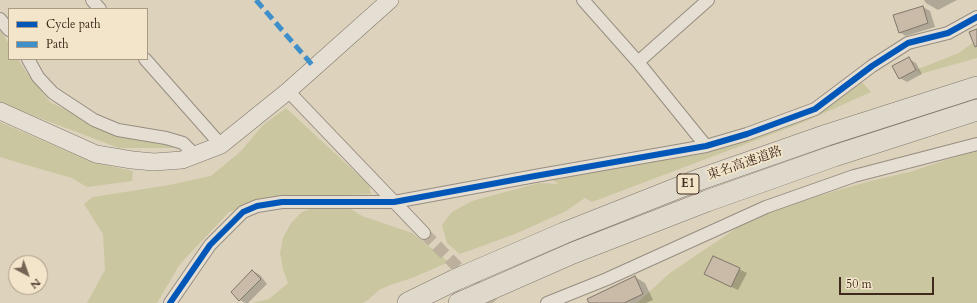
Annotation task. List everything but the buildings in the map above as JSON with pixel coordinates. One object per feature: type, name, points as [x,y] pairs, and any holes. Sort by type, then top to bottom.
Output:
[{"type":"highway","name":"東名高速道路","points":[[408,303],[455,280],[564,233],[698,180],[827,135],[977,87]]},
{"type":"highway","name":"東名高速道路","points":[[459,303],[573,253],[707,201],[834,156],[977,110]]},
{"type":"street","points":[[92,0],[99,8]]},
{"type":"street","points":[[0,111],[96,154],[154,162],[182,160],[221,145],[288,91],[390,0]]},
{"type":"street","points":[[584,0],[638,62],[706,146]]},
{"type":"street","points":[[638,62],[708,0]]},
{"type":"street","points":[[170,303],[210,245],[243,212],[257,206],[282,202],[394,202],[542,174],[706,146],[747,134],[815,109],[872,66],[908,43],[948,33],[977,17]]},
{"type":"street","points":[[0,19],[8,29]]},
{"type":"street","points":[[29,60],[38,77],[53,93],[94,120],[118,130],[166,138],[183,143],[195,155]]},
{"type":"street","points":[[146,60],[221,145]]},
{"type":"street","points":[[288,91],[424,234]]},
{"type":"street","points":[[547,303],[607,279],[766,207],[854,176],[977,144]]},
{"type":"shaded area","points":[[0,30],[8,42],[8,60],[19,60],[26,72],[50,102],[112,133],[163,143],[175,148],[119,148],[0,103]]},
{"type":"shaded area","points":[[977,37],[977,58],[920,74],[916,70],[959,53],[975,41]]},
{"type":"shaded area","points":[[861,81],[871,92],[804,122],[592,202],[585,198],[564,212],[515,234],[460,254],[447,243],[442,225],[452,212],[472,201],[539,183],[558,184],[550,178],[649,159],[698,155],[764,134]]},
{"type":"shaded area","points":[[286,108],[369,185],[371,194],[281,197],[229,212],[180,264],[157,303],[87,303],[105,270],[103,234],[84,204],[93,197],[169,185],[211,176],[240,152],[263,125]]},
{"type":"shaded area","points":[[0,122],[92,162],[133,171],[132,181],[87,187],[72,178],[0,157]]},
{"type":"shaded area","points":[[977,150],[977,303],[637,303],[670,273],[759,213],[870,181],[909,172]]},
{"type":"shaded area","points":[[317,206],[349,208],[362,216],[412,233],[449,262],[379,290],[368,300],[362,303],[252,303],[269,299],[288,283],[283,269],[280,253],[283,238],[291,223],[302,212]]},
{"type":"tunnel","points":[[424,233],[493,303]]},
{"type":"marked path","points":[[256,0],[314,67]]},
{"type":"cycle path","points":[[170,303],[210,245],[243,212],[257,206],[282,202],[394,202],[706,146],[747,134],[815,109],[872,66],[908,43],[948,33],[977,17]]}]
